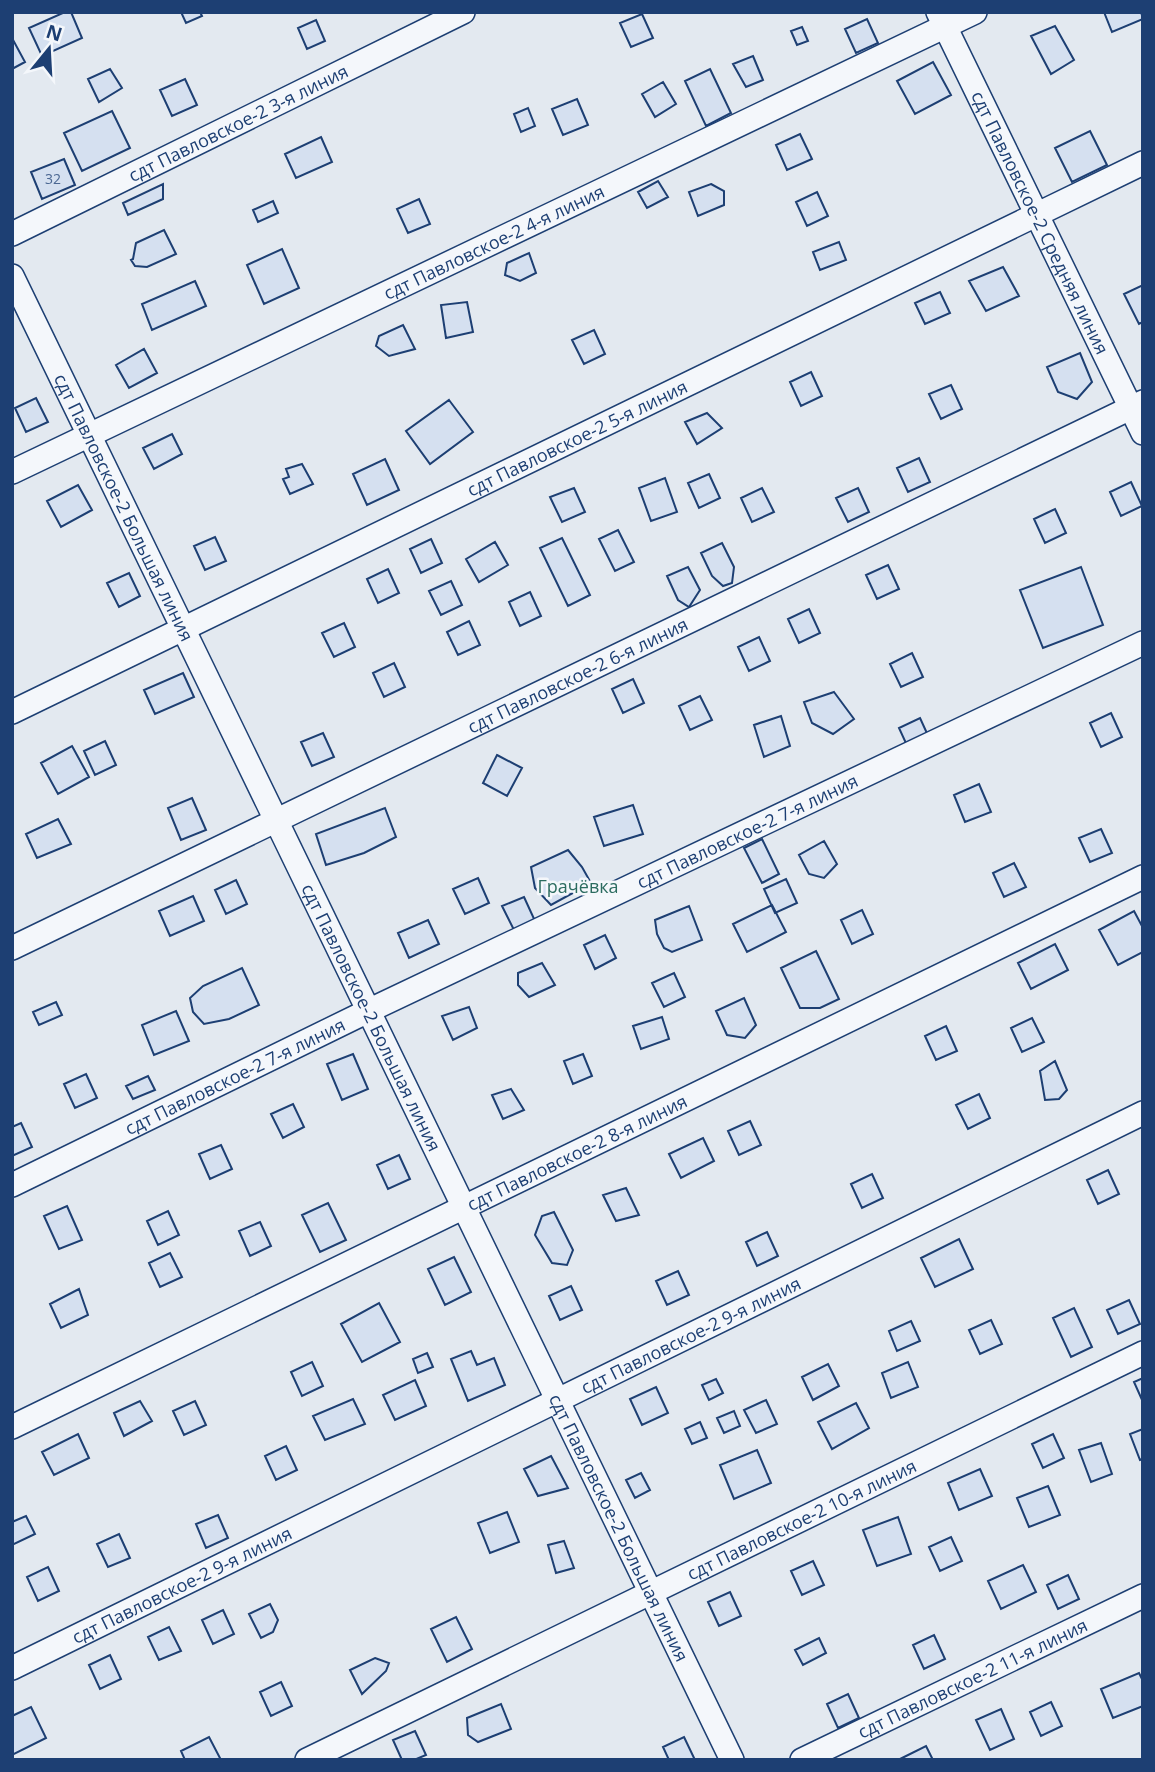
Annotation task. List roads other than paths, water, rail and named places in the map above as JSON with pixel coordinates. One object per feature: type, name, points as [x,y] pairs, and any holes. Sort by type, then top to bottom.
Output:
[{"type":"lane","name":"сдт Павловское-2 3-я линия","points":[[12,234],[463,12]]},
{"type":"lane","name":"сдт Павловское-2 4-я линия","points":[[12,472],[941,20],[975,12]]},
{"type":"lane","name":"сдт Павловское-2 Средняя линия","points":[[941,20],[1037,214],[1137,405],[1143,433]]},
{"type":"lane","name":"сдт Павловское-2 5-я линия","points":[[12,712],[1143,163]]},
{"type":"lane","name":"сдт Павловское-2 Большая линия","points":[[12,276],[732,1760]]},
{"type":"lane","name":"сдт Павловское-2 6-я линия","points":[[12,948],[1137,405]]},
{"type":"lane","name":"сдт Павловское-2 7-я линия","points":[[12,1185],[368,1011],[1143,643]]},
{"type":"lane","name":"сдт Павловское-2 8-я линия","points":[[12,1427],[1143,877]]},
{"type":"lane","name":"сдт Павловское-2 9-я линия","points":[[12,1668],[1143,1113]]},
{"type":"lane","name":"сдт Павловское-2 10-я линия","points":[[307,1760],[1143,1353]]},
{"type":"lane","name":"сдт Павловское-2 11-я линия","points":[[802,1760],[1143,1595]]},
{"type":"park label","name":"Грачёвка","points":[[578,886]]}]
